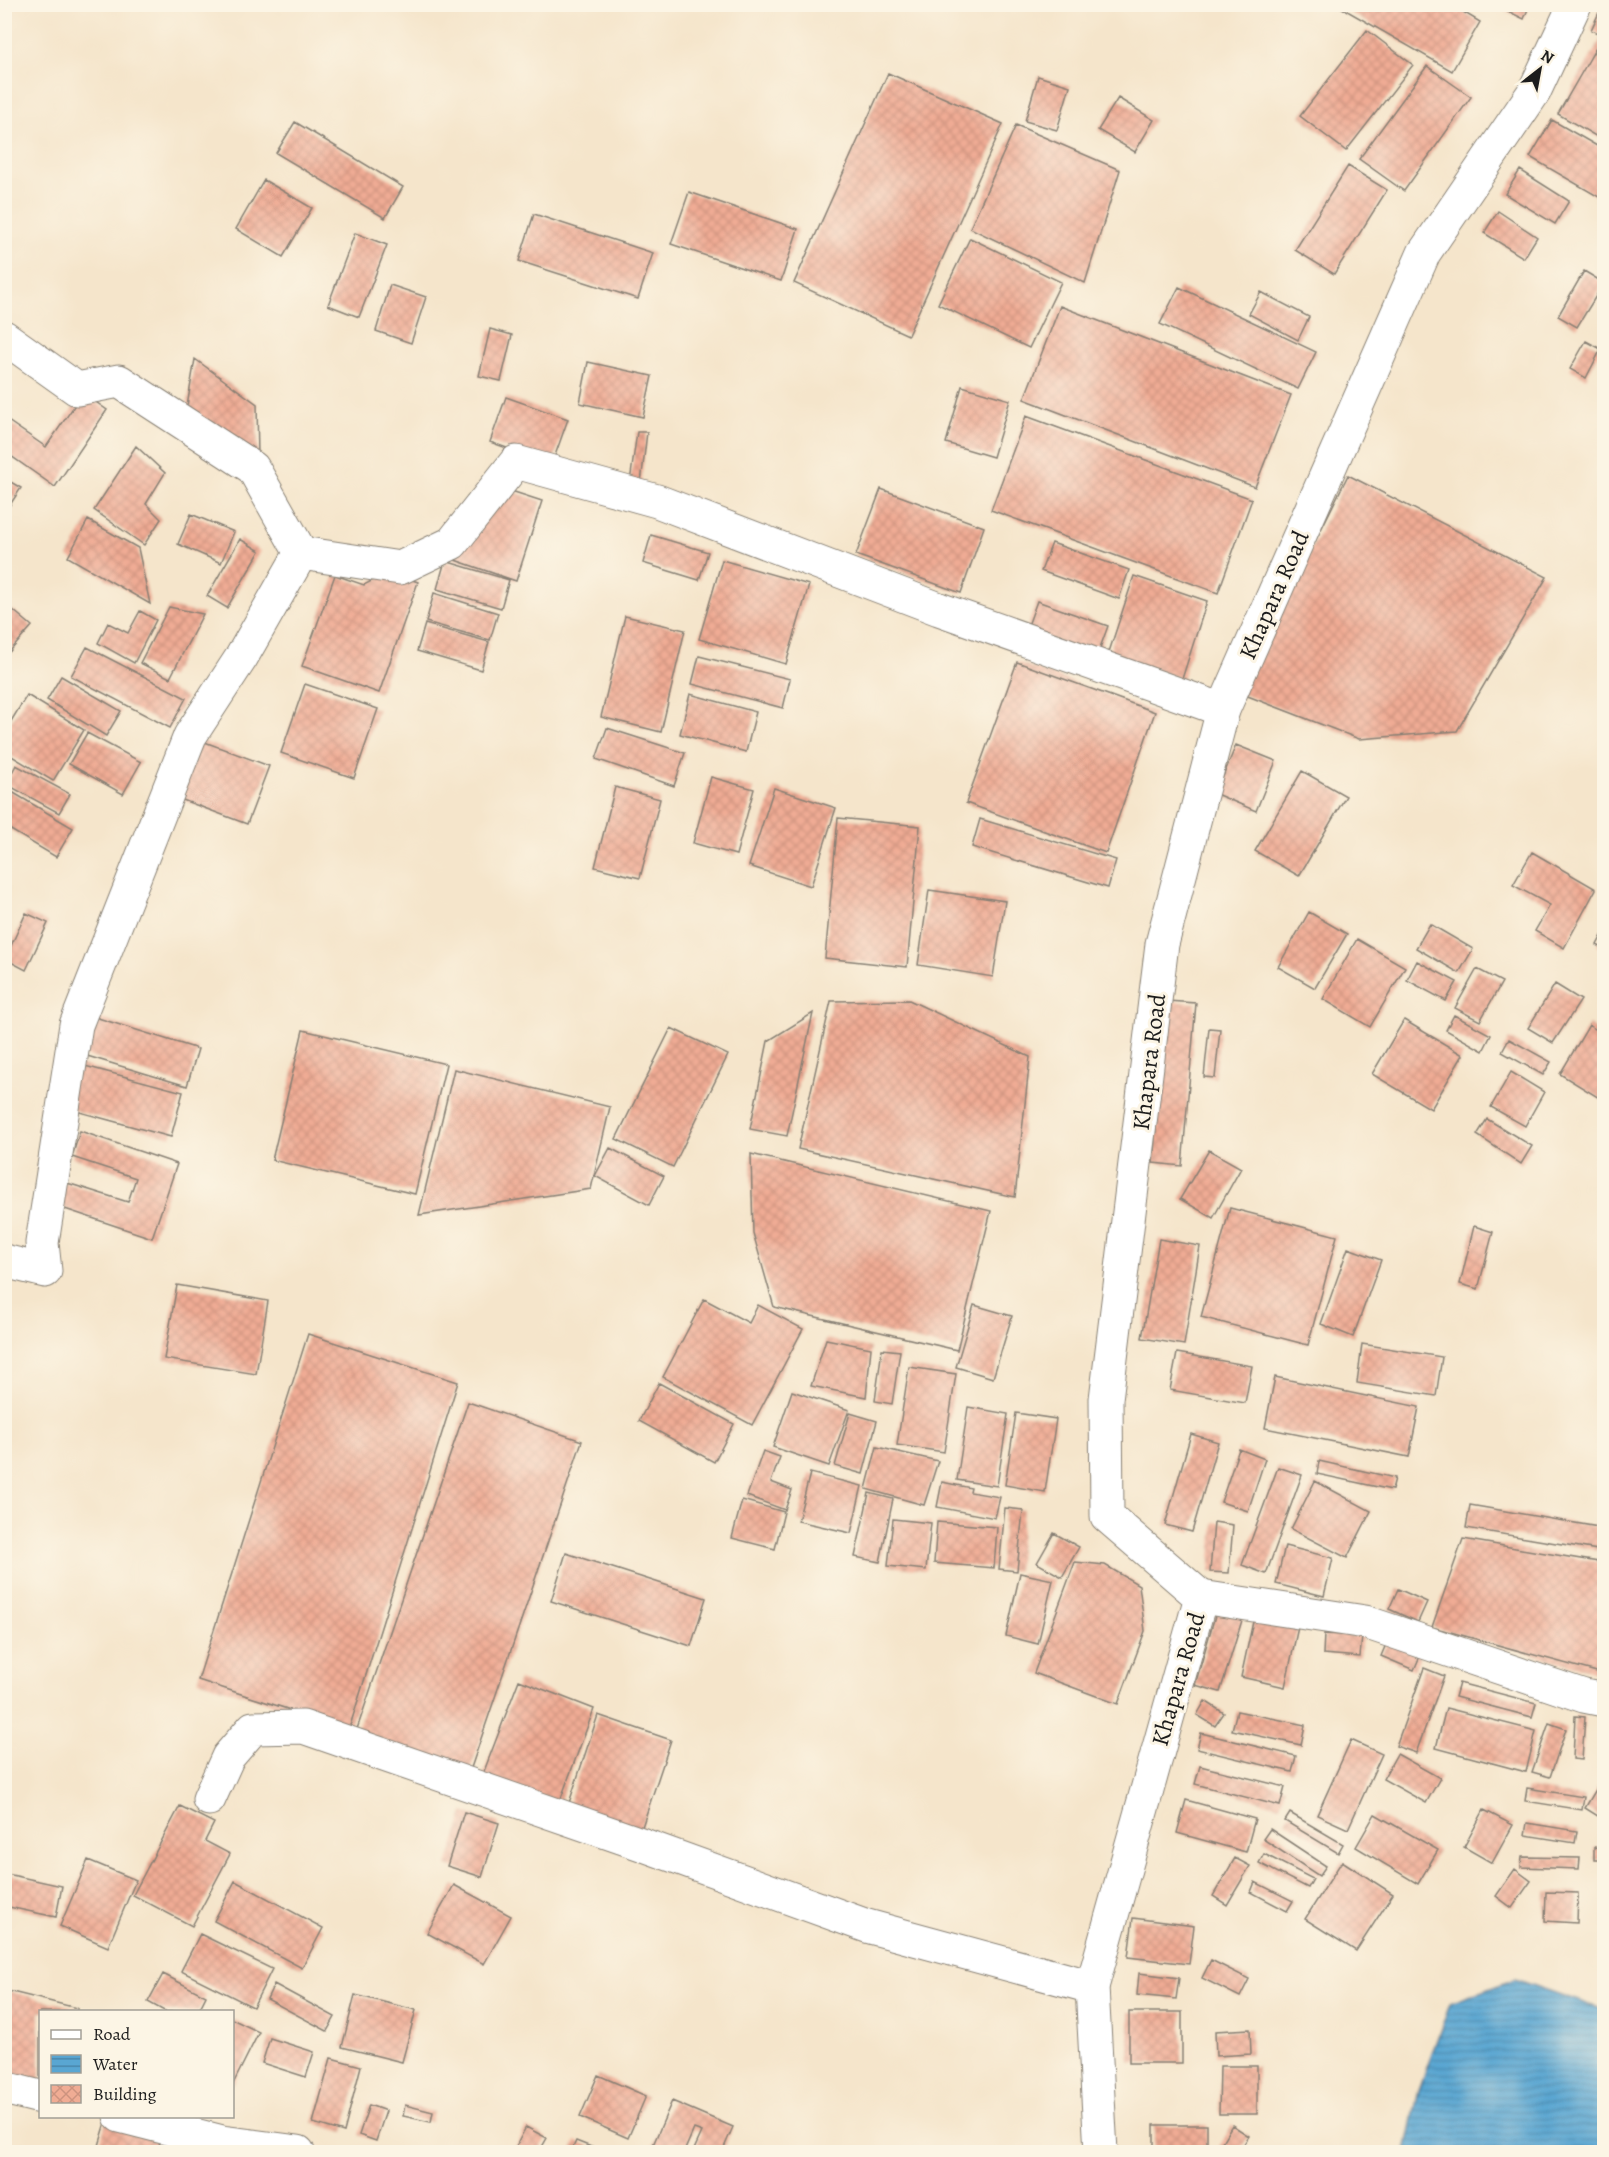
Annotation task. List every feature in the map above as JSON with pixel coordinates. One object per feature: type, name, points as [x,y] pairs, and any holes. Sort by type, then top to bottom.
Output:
[{"type":"street","name":"Khapara Road","points":[[1101,2152],[1092,1987],[1202,1597],[1107,1516],[1106,1399],[1162,944],[1223,710],[1424,253],[1534,92],[1575,4]]},
{"type":"street","points":[[4,337],[77,389],[119,381],[254,468],[301,553]]},
{"type":"street","points":[[301,553],[400,568],[452,543],[516,462],[657,501],[939,609],[1223,710]]},
{"type":"street","points":[[4,1261],[45,1271],[42,1243],[76,1025],[190,736],[241,658],[301,553]]},
{"type":"street","points":[[1202,1597],[1365,1622],[1584,1696],[1605,1700]]},
{"type":"street","points":[[209,1799],[228,1757],[253,1728],[303,1727],[641,1844],[867,1926],[1092,1987]]},
{"type":"street","points":[[4,2088],[39,2097]]},
{"type":"street","points":[[128,2118],[222,2142],[298,2152]]},
{"type":"water","points":[[1515,1979],[1604,2010],[1604,2152],[1406,2152],[1419,2090],[1450,2003]]},
{"type":"building","points":[[1335,4],[1450,4],[1480,22],[1452,71]]},
{"type":"building","points":[[1493,4],[1530,4],[1524,19]]},
{"type":"building","points":[[1604,4],[1604,36],[1591,30]]},
{"type":"building","points":[[1367,30],[1413,65],[1346,151],[1300,116]]},
{"type":"building","points":[[1601,39],[1604,41],[1604,141],[1558,114]]},
{"type":"building","points":[[1427,66],[1471,97],[1404,191],[1359,159]]},
{"type":"building","points":[[888,73],[1003,124],[908,335],[794,283]]},
{"type":"building","points":[[1038,76],[1070,86],[1057,130],[1025,121]]},
{"type":"building","points":[[1118,98],[1154,120],[1135,152],[1098,130]]},
{"type":"building","points":[[1552,120],[1604,150],[1604,200],[1530,157]]},
{"type":"building","points":[[295,122],[403,187],[385,218],[276,153]]},
{"type":"building","points":[[1016,125],[1120,170],[1085,283],[970,228]]},
{"type":"building","points":[[1348,166],[1387,190],[1334,274],[1295,250]]},
{"type":"building","points":[[1520,170],[1569,201],[1555,224],[1505,194]]},
{"type":"building","points":[[264,180],[312,208],[283,257],[236,229]]},
{"type":"building","points":[[689,192],[798,229],[781,281],[671,244]]},
{"type":"building","points":[[1498,211],[1537,237],[1524,258],[1484,233]]},
{"type":"building","points":[[534,214],[653,253],[638,299],[519,261]]},
{"type":"building","points":[[355,233],[387,245],[359,317],[328,305]]},
{"type":"building","points":[[970,238],[1061,282],[1029,348],[938,304]]},
{"type":"building","points":[[1584,271],[1604,283],[1577,327],[1558,316]]},
{"type":"building","points":[[390,285],[426,297],[411,343],[376,331]]},
{"type":"building","points":[[1179,287],[1316,352],[1298,389],[1160,324]]},
{"type":"building","points":[[1261,292],[1309,317],[1298,340],[1249,314]]},
{"type":"building","points":[[1060,306],[1291,395],[1255,487],[1024,399]]},
{"type":"building","points":[[490,329],[512,335],[501,381],[479,376]]},
{"type":"building","points":[[1586,341],[1601,349],[1586,378],[1570,369]]},
{"type":"building","points":[[195,359],[257,404],[258,457],[185,418]]},
{"type":"building","points":[[588,362],[652,376],[643,417],[580,403]]},
{"type":"building","points":[[962,386],[1010,400],[993,457],[946,443]]},
{"type":"building","points":[[83,393],[107,410],[55,487],[4,451],[4,427],[8,421],[46,447]]},
{"type":"building","points":[[506,397],[568,419],[552,464],[490,442]]},
{"type":"building","points":[[1026,416],[1252,499],[1218,593],[991,510]]},
{"type":"building","points":[[637,432],[647,432],[641,483],[630,482]]},
{"type":"building","points":[[136,446],[165,473],[146,504],[161,519],[144,545],[94,510]]},
{"type":"building","points":[[1348,475],[1547,577],[1457,731],[1359,739],[1240,693]]},
{"type":"building","points":[[4,478],[21,488],[4,514]]},
{"type":"building","points":[[502,488],[542,501],[516,581],[452,559]]},
{"type":"building","points":[[881,489],[984,527],[961,593],[856,555]]},
{"type":"building","points":[[191,514],[234,532],[221,563],[178,544]]},
{"type":"building","points":[[88,520],[138,548],[150,604],[68,557]]},
{"type":"building","points":[[651,535],[708,552],[699,580],[643,563]]},
{"type":"building","points":[[240,539],[260,551],[227,608],[207,596]]},
{"type":"building","points":[[1052,543],[1129,570],[1119,599],[1041,571]]},
{"type":"building","points":[[722,560],[809,585],[786,664],[699,639]]},
{"type":"building","points":[[445,561],[509,580],[501,608],[437,589]]},
{"type":"building","points":[[389,572],[418,582],[379,693],[302,666],[335,575],[364,585]]},
{"type":"building","points":[[1134,576],[1207,601],[1182,679],[1108,655]]},
{"type":"building","points":[[434,593],[498,613],[490,640],[426,622]]},
{"type":"building","points":[[1037,601],[1108,626],[1097,656],[1026,631]]},
{"type":"building","points":[[169,607],[203,614],[170,678],[140,663]]},
{"type":"building","points":[[13,610],[32,626],[4,658],[4,619]]},
{"type":"building","points":[[140,611],[156,620],[134,663],[98,643],[108,623],[128,633]]},
{"type":"building","points":[[625,616],[685,630],[661,732],[601,717]]},
{"type":"building","points":[[425,624],[489,642],[481,670],[417,651]]},
{"type":"building","points":[[87,647],[186,698],[170,728],[71,676]]},
{"type":"building","points":[[699,656],[790,679],[783,708],[692,684]]},
{"type":"building","points":[[1017,662],[1155,712],[1106,853],[966,803]]},
{"type":"building","points":[[61,676],[121,711],[106,736],[47,700]]},
{"type":"building","points":[[305,684],[378,709],[354,778],[281,753]]},
{"type":"building","points":[[690,694],[756,712],[746,752],[680,734]]},
{"type":"building","points":[[27,695],[84,730],[53,781],[5,752],[5,731]]},
{"type":"building","points":[[607,728],[685,753],[674,786],[596,759]]},
{"type":"building","points":[[87,733],[141,762],[123,794],[69,764]]},
{"type":"building","points":[[194,738],[269,766],[247,824],[172,796]]},
{"type":"building","points":[[1236,745],[1276,761],[1256,811],[1216,794]]},
{"type":"building","points":[[16,765],[70,794],[59,813],[6,784]]},
{"type":"building","points":[[1302,771],[1346,796],[1299,876],[1255,851]]},
{"type":"building","points":[[711,777],[754,789],[736,855],[693,843]]},
{"type":"building","points":[[615,787],[660,799],[640,878],[595,867]]},
{"type":"building","points":[[774,788],[836,808],[811,886],[749,866]]},
{"type":"building","points":[[7,789],[73,828],[56,857],[4,826],[4,793]]},
{"type":"building","points":[[838,818],[920,826],[907,967],[825,958]]},
{"type":"building","points":[[980,819],[1116,860],[1108,888],[972,847]]},
{"type":"building","points":[[1532,852],[1596,889],[1564,948],[1535,931],[1550,905],[1513,885]]},
{"type":"building","points":[[929,890],[1005,901],[993,977],[918,965]]},
{"type":"building","points":[[1309,912],[1347,934],[1315,988],[1278,967]]},
{"type":"building","points":[[26,913],[48,923],[26,970],[5,959]]},
{"type":"building","points":[[1430,924],[1473,949],[1459,973],[1416,948]]},
{"type":"building","points":[[1604,932],[1604,949],[1597,945]]},
{"type":"building","points":[[1357,939],[1405,967],[1370,1027],[1323,999]]},
{"type":"building","points":[[1417,961],[1457,982],[1446,1001],[1407,980]]},
{"type":"building","points":[[1477,969],[1502,982],[1480,1021],[1455,1008]]},
{"type":"building","points":[[1555,984],[1581,1000],[1553,1043],[1528,1028]]},
{"type":"building","points":[[909,1000],[1030,1057],[1015,1197],[798,1149],[831,1001]]},
{"type":"building","points":[[1167,1001],[1196,1003],[1182,1166],[1153,1163]]},
{"type":"building","points":[[813,1013],[787,1136],[750,1129],[768,1041]]},
{"type":"building","points":[[85,1014],[198,1049],[187,1086],[64,1049]]},
{"type":"building","points":[[1454,1015],[1491,1035],[1483,1051],[1446,1030]]},
{"type":"building","points":[[1404,1020],[1463,1055],[1431,1109],[1372,1074]]},
{"type":"building","points":[[1589,1025],[1604,1035],[1604,1101],[1560,1074]]},
{"type":"building","points":[[671,1028],[728,1055],[673,1167],[616,1139]]},
{"type":"building","points":[[1209,1028],[1220,1029],[1215,1078],[1204,1077]]},
{"type":"building","points":[[303,1030],[446,1064],[415,1194],[272,1160]]},
{"type":"building","points":[[1509,1039],[1551,1062],[1543,1075],[1502,1052]]},
{"type":"building","points":[[66,1061],[183,1092],[171,1137],[54,1105]]},
{"type":"building","points":[[454,1069],[610,1107],[591,1189],[419,1215]]},
{"type":"building","points":[[1511,1072],[1544,1092],[1525,1126],[1491,1107]]},
{"type":"building","points":[[1487,1119],[1532,1146],[1521,1164],[1477,1135]]},
{"type":"building","points":[[80,1131],[177,1164],[152,1238],[56,1206],[64,1182],[128,1202],[136,1178],[72,1157]]},
{"type":"building","points":[[610,1148],[664,1176],[649,1205],[595,1176]]},
{"type":"building","points":[[1209,1150],[1241,1168],[1213,1218],[1180,1199]]},
{"type":"building","points":[[751,1154],[991,1211],[957,1350],[774,1307],[753,1233]]},
{"type":"building","points":[[1230,1208],[1337,1236],[1308,1345],[1201,1317]]},
{"type":"building","points":[[1474,1226],[1493,1232],[1478,1289],[1460,1284]]},
{"type":"building","points":[[1159,1239],[1200,1246],[1184,1345],[1142,1338]]},
{"type":"building","points":[[1348,1248],[1381,1260],[1353,1337],[1321,1324]]},
{"type":"building","points":[[177,1285],[268,1301],[256,1374],[164,1359]]},
{"type":"building","points":[[704,1299],[749,1323],[758,1305],[803,1329],[752,1425],[663,1377]]},
{"type":"building","points":[[974,1305],[1012,1316],[993,1378],[956,1367]]},
{"type":"building","points":[[308,1334],[458,1382],[349,1729],[198,1680]]},
{"type":"building","points":[[826,1339],[871,1348],[866,1397],[811,1386]]},
{"type":"building","points":[[1362,1344],[1442,1357],[1436,1396],[1357,1383]]},
{"type":"building","points":[[882,1349],[900,1351],[892,1404],[875,1401]]},
{"type":"building","points":[[1177,1353],[1252,1366],[1245,1403],[1170,1390]]},
{"type":"building","points":[[909,1367],[956,1374],[944,1452],[897,1445]]},
{"type":"building","points":[[1275,1377],[1419,1407],[1409,1457],[1265,1428]]},
{"type":"building","points":[[659,1383],[734,1424],[714,1462],[639,1421]]},
{"type":"building","points":[[792,1391],[849,1410],[829,1466],[773,1447]]},
{"type":"building","points":[[468,1402],[582,1441],[470,1771],[356,1732]]},
{"type":"building","points":[[968,1407],[1008,1414],[997,1486],[957,1480]]},
{"type":"building","points":[[850,1413],[877,1421],[863,1474],[835,1466]]},
{"type":"building","points":[[1016,1413],[1056,1419],[1045,1492],[1005,1485]]},
{"type":"building","points":[[1191,1434],[1218,1442],[1192,1532],[1165,1525]]},
{"type":"building","points":[[877,1447],[938,1461],[924,1505],[866,1489]]},
{"type":"building","points":[[1239,1449],[1265,1459],[1248,1511],[1221,1502]]},
{"type":"building","points":[[763,1451],[780,1457],[771,1482],[792,1490],[785,1510],[747,1496]]},
{"type":"building","points":[[1319,1461],[1395,1478],[1392,1490],[1317,1474]]},
{"type":"building","points":[[1278,1467],[1302,1475],[1266,1574],[1242,1565]]},
{"type":"building","points":[[810,1473],[862,1486],[851,1533],[798,1521]]},
{"type":"building","points":[[1315,1481],[1371,1511],[1347,1558],[1291,1529]]},
{"type":"building","points":[[942,1482],[971,1488],[970,1492],[1000,1497],[995,1518],[937,1507]]},
{"type":"building","points":[[869,1493],[893,1499],[880,1562],[855,1557]]},
{"type":"building","points":[[742,1500],[784,1512],[775,1549],[732,1538]]},
{"type":"building","points":[[1470,1505],[1604,1528],[1604,1551],[1466,1528]]},
{"type":"building","points":[[1005,1508],[1023,1510],[1017,1571],[999,1569]]},
{"type":"building","points":[[893,1519],[931,1523],[926,1570],[888,1566]]},
{"type":"building","points":[[937,1522],[997,1527],[994,1568],[934,1563]]},
{"type":"building","points":[[1214,1522],[1233,1525],[1229,1573],[1210,1572]]},
{"type":"building","points":[[1054,1533],[1079,1547],[1062,1577],[1037,1563]]},
{"type":"building","points":[[1463,1539],[1604,1563],[1604,1674],[1432,1627]]},
{"type":"building","points":[[1285,1546],[1333,1558],[1324,1596],[1276,1584]]},
{"type":"building","points":[[566,1553],[706,1598],[691,1646],[551,1601]]},
{"type":"building","points":[[1075,1562],[1105,1565],[1139,1585],[1145,1631],[1118,1704],[1034,1673]]},
{"type":"building","points":[[1020,1573],[1053,1580],[1038,1644],[1006,1636]]},
{"type":"building","points":[[1398,1589],[1427,1602],[1418,1622],[1389,1609]]},
{"type":"building","points":[[1217,1609],[1243,1617],[1220,1692],[1195,1685]]},
{"type":"building","points":[[1254,1617],[1298,1627],[1285,1687],[1241,1677]]},
{"type":"building","points":[[1324,1634],[1362,1636],[1360,1657],[1323,1654]]},
{"type":"building","points":[[1387,1642],[1420,1656],[1414,1670],[1381,1656]]},
{"type":"building","points":[[1424,1668],[1444,1676],[1416,1753],[1396,1746]]},
{"type":"building","points":[[519,1680],[594,1709],[557,1809],[481,1779]]},
{"type":"building","points":[[1459,1683],[1536,1703],[1532,1717],[1455,1697]]},
{"type":"building","points":[[1205,1701],[1224,1713],[1215,1726],[1197,1715]]},
{"type":"building","points":[[1446,1708],[1536,1731],[1526,1772],[1436,1748]]},
{"type":"building","points":[[1237,1711],[1305,1725],[1301,1745],[1232,1730]]},
{"type":"building","points":[[598,1715],[671,1740],[640,1833],[567,1809]]},
{"type":"building","points":[[1575,1716],[1585,1717],[1582,1760],[1573,1759]]},
{"type":"building","points":[[1549,1723],[1566,1729],[1550,1777],[1532,1772]]},
{"type":"building","points":[[1201,1733],[1296,1756],[1292,1772],[1197,1749]]},
{"type":"building","points":[[1351,1740],[1382,1754],[1348,1829],[1317,1815]]},
{"type":"building","points":[[1397,1754],[1440,1778],[1426,1803],[1383,1779]]},
{"type":"building","points":[[1200,1766],[1285,1787],[1280,1806],[1195,1784]]},
{"type":"building","points":[[1604,1776],[1604,1820],[1585,1808]]},
{"type":"building","points":[[1527,1788],[1584,1797],[1582,1810],[1525,1801]]},
{"type":"building","points":[[1186,1800],[1255,1819],[1246,1852],[1177,1833]]},
{"type":"building","points":[[180,1806],[214,1823],[205,1841],[230,1854],[192,1926],[133,1895]]},
{"type":"building","points":[[1484,1810],[1513,1825],[1492,1863],[1464,1847]]},
{"type":"building","points":[[464,1812],[499,1823],[482,1877],[447,1866]]},
{"type":"building","points":[[1290,1813],[1343,1844],[1338,1853],[1285,1821]]},
{"type":"building","points":[[1375,1814],[1438,1850],[1418,1884],[1356,1847]]},
{"type":"building","points":[[1527,1823],[1577,1831],[1575,1843],[1525,1835]]},
{"type":"building","points":[[1270,1829],[1326,1866],[1319,1876],[1263,1839]]},
{"type":"building","points":[[1594,1847],[1604,1848],[1604,1860],[1594,1860]]},
{"type":"building","points":[[1264,1854],[1313,1879],[1308,1888],[1259,1863]]},
{"type":"building","points":[[1522,1857],[1580,1858],[1579,1869],[1521,1867]]},
{"type":"building","points":[[1235,1858],[1250,1866],[1227,1905],[1213,1896]]},
{"type":"building","points":[[88,1860],[136,1880],[108,1947],[60,1926]]},
{"type":"building","points":[[1342,1861],[1393,1894],[1356,1951],[1305,1919]]},
{"type":"building","points":[[1515,1869],[1531,1881],[1512,1908],[1496,1896]]},
{"type":"building","points":[[7,1874],[62,1886],[56,1917],[4,1906]]},
{"type":"building","points":[[235,1881],[323,1928],[302,1968],[214,1921]]},
{"type":"building","points":[[1255,1882],[1293,1901],[1287,1911],[1251,1892]]},
{"type":"building","points":[[454,1885],[511,1916],[484,1964],[427,1933]]},
{"type":"building","points":[[1546,1892],[1578,1893],[1577,1923],[1545,1921]]},
{"type":"building","points":[[1133,1918],[1194,1926],[1189,1964],[1128,1957]]},
{"type":"building","points":[[200,1934],[272,1969],[253,2007],[181,1971]]},
{"type":"building","points":[[1211,1960],[1249,1979],[1240,1997],[1202,1978]]},
{"type":"building","points":[[1139,1973],[1179,1978],[1176,1999],[1137,1995]]},
{"type":"building","points":[[163,1974],[206,1996],[199,2010],[162,2010],[148,2002]]},
{"type":"building","points":[[274,1984],[335,2017],[327,2031],[267,1999]]},
{"type":"building","points":[[4,1990],[77,2008],[77,2010],[39,2010],[39,2093],[4,2084]]},
{"type":"building","points":[[355,1995],[416,2010],[402,2062],[342,2047]]},
{"type":"building","points":[[1129,2012],[1182,2012],[1182,2063],[1129,2063]]},
{"type":"building","points":[[234,2020],[259,2032],[234,2082]]},
{"type":"building","points":[[1250,2029],[1251,2054],[1216,2056],[1215,2031]]},
{"type":"building","points":[[270,2038],[314,2052],[306,2077],[262,2063]]},
{"type":"building","points":[[331,2058],[361,2066],[344,2132],[313,2123]]},
{"type":"building","points":[[1220,2066],[1257,2066],[1257,2114],[1219,2114]]},
{"type":"building","points":[[598,2075],[646,2096],[628,2138],[580,2117]]},
{"type":"building","points":[[672,2101],[733,2127],[722,2152],[693,2152],[702,2132],[694,2129],[684,2152],[650,2152]]},
{"type":"building","points":[[369,2105],[386,2111],[376,2141],[359,2135]]},
{"type":"building","points":[[405,2105],[433,2112],[431,2122],[403,2116]]},
{"type":"building","points":[[107,2118],[166,2123],[159,2146],[166,2149],[164,2152],[101,2152],[102,2150],[98,2149]]},
{"type":"building","points":[[1154,2125],[1207,2125],[1207,2152],[1154,2152]]},
{"type":"building","points":[[1232,2125],[1249,2136],[1239,2152],[1216,2152]]},
{"type":"building","points":[[526,2127],[547,2138],[539,2152],[513,2152]]},
{"type":"building","points":[[576,2141],[604,2152],[571,2152]]}]
